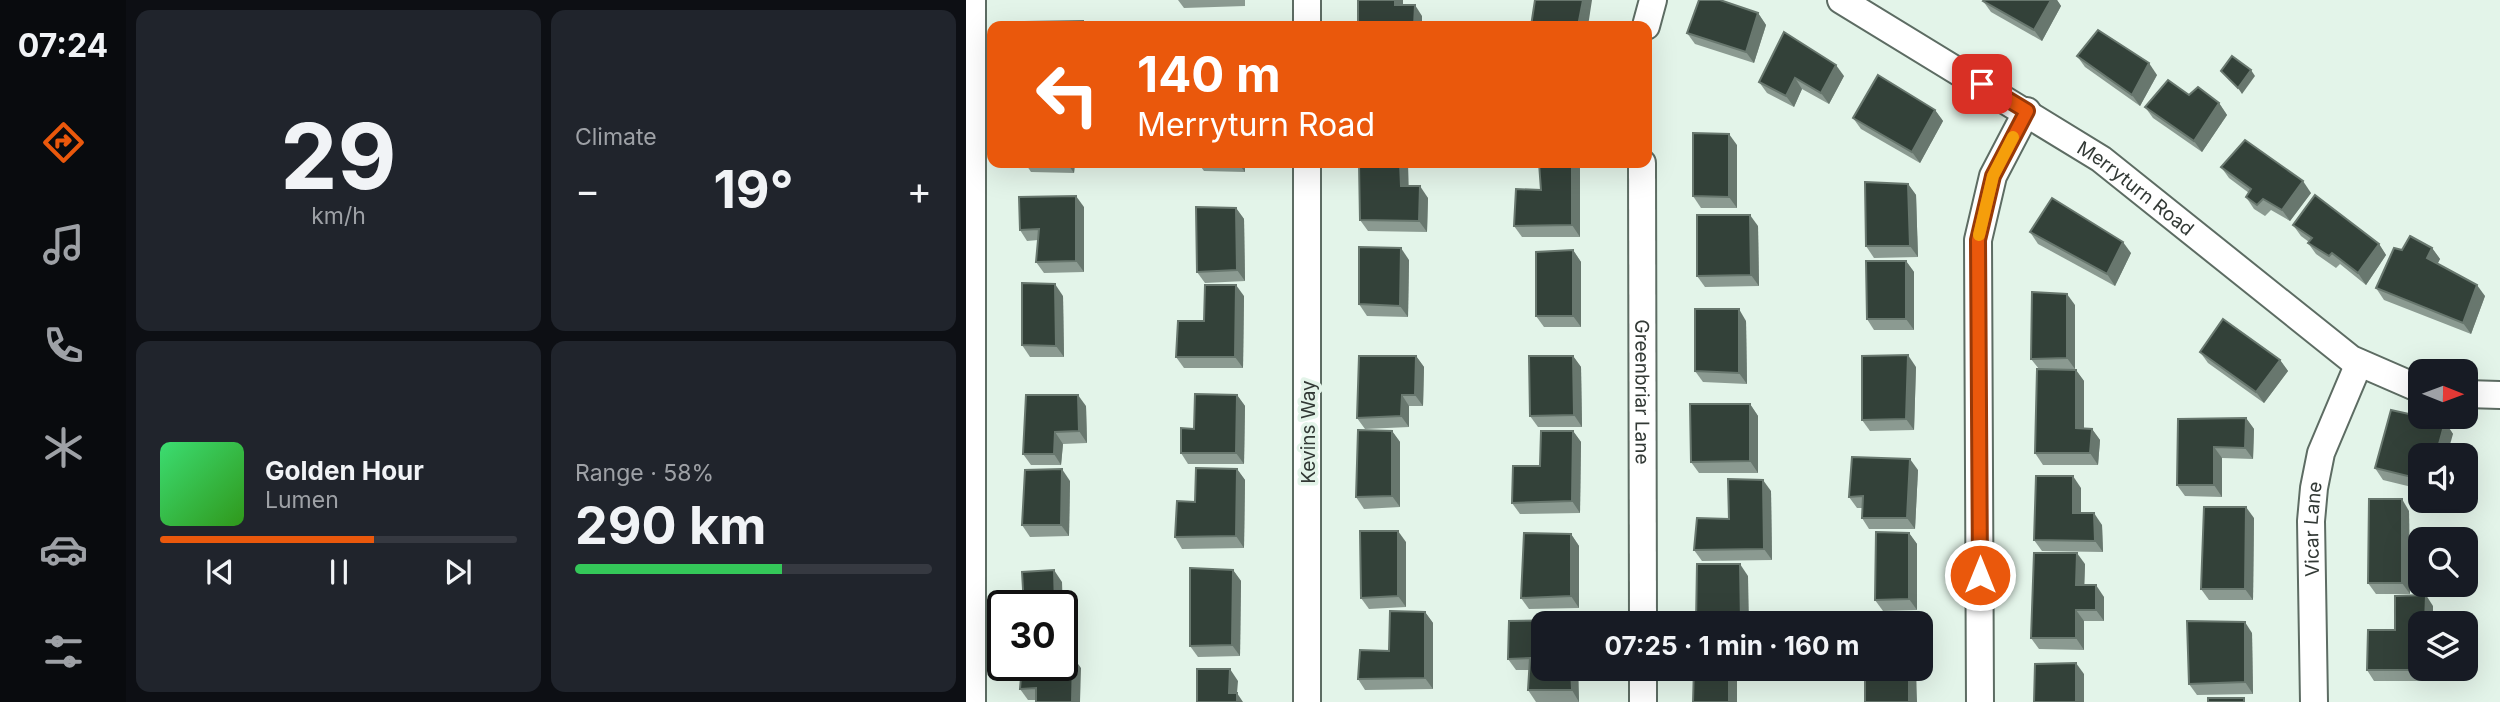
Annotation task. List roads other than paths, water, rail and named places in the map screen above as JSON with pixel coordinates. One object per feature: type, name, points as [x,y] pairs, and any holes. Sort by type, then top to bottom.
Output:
[{"type":"street","points":[[972,0],[972,702]]},
{"type":"street","points":[[1307,0],[1307,21]]},
{"type":"street","points":[[1647,21],[1653,0]]},
{"type":"street","name":"Merryturn Road","points":[[1841,0],[2027,111],[2101,159],[2323,337],[2359,363],[2408,383]]},
{"type":"street","points":[[1980,702],[1978,240],[1993,176],[2027,111]]},
{"type":"street","name":"Kevins Way","points":[[1307,168],[1307,702]]},
{"type":"street","name":"Greenbriar Lane","points":[[1642,168],[1643,611]]},
{"type":"street","name":"Vicar Lane","points":[[2314,702],[2311,521],[2314,488],[2321,453],[2359,363]]},
{"type":"street","points":[[2478,394],[2500,395]]},
{"type":"street","points":[[1643,681],[1643,702]]}]
